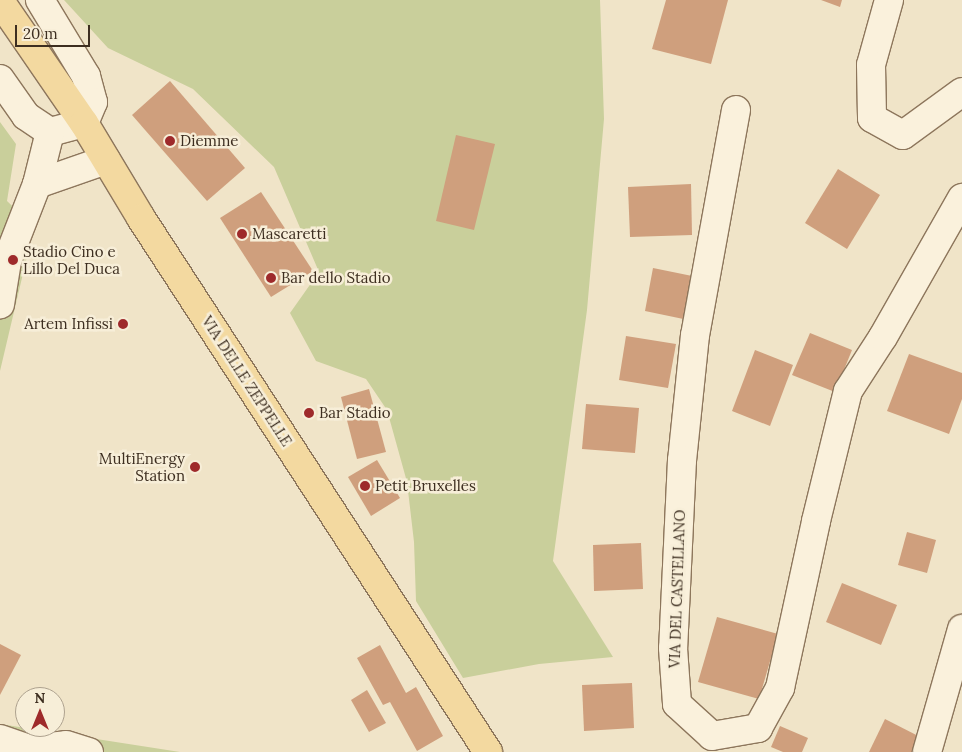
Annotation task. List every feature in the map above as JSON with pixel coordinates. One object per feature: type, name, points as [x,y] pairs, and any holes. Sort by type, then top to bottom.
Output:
[{"type":"main road","name":"VIA DELLE ZEPPELLE","points":[[0,0],[84,123],[488,752]]},
{"type":"street","points":[[0,79],[26,116],[50,132],[84,123],[93,102],[86,76],[40,0]]},
{"type":"street","points":[[889,0],[871,65],[872,118],[903,135],[962,92]]},
{"type":"street","name":"VIA DEL CASTELLANO","points":[[736,110],[694,335],[682,460],[673,638],[677,704],[712,736],[758,728],[780,688],[816,521],[848,391],[883,338],[962,198]]},
{"type":"street","points":[[0,304],[7,261],[37,184],[50,132]]},
{"type":"street","points":[[37,184],[106,160]]},
{"type":"street","points":[[927,752],[962,629]]},
{"type":"street","points":[[0,739],[33,750],[66,745],[89,752]]},
{"type":"green space","points":[[64,0],[600,0],[604,119],[587,310],[553,561],[613,657],[539,664],[463,678],[416,601],[414,542],[407,482],[387,410],[366,379],[316,361],[290,313],[319,272],[274,167],[193,89],[108,48]]},
{"type":"green space","name":"Stadio Cino e Lillo Del Duca","points":[[0,122],[16,144],[7,201],[34,227],[0,371]]},
{"type":"green space","points":[[0,724],[15,726],[15,737],[65,737],[65,734],[180,752],[0,752]]},
{"type":"building","points":[[666,0],[728,0],[711,64],[652,49]]},
{"type":"building","points":[[821,0],[842,0],[840,7]]},
{"type":"building","points":[[170,81],[245,168],[207,201],[132,115]]},
{"type":"building","points":[[456,135],[495,144],[474,230],[436,221]]},
{"type":"building","points":[[838,169],[880,195],[847,249],[805,223]]},
{"type":"building","points":[[691,184],[692,235],[630,237],[628,187]]},
{"type":"building","points":[[261,192],[313,271],[271,297],[220,218]]},
{"type":"building","points":[[653,268],[702,278],[693,321],[645,311]]},
{"type":"building","points":[[810,333],[852,350],[835,392],[792,375]]},
{"type":"building","points":[[626,336],[676,344],[668,388],[619,380]]},
{"type":"building","points":[[755,350],[793,365],[770,426],[732,411]]},
{"type":"building","points":[[909,354],[962,373],[962,399],[949,434],[887,411]]},
{"type":"building","points":[[369,389],[386,452],[357,459],[341,397]]},
{"type":"building","points":[[586,404],[639,408],[635,453],[582,449]]},
{"type":"building","points":[[377,460],[400,498],[371,516],[348,477]]},
{"type":"building","points":[[907,532],[936,540],[927,573],[898,565]]},
{"type":"building","points":[[641,543],[643,589],[594,591],[593,545]]},
{"type":"building","points":[[842,583],[897,605],[881,645],[826,622]]},
{"type":"building","points":[[717,617],[778,634],[759,699],[698,682]]},
{"type":"building","points":[[0,644],[21,655],[0,695]]},
{"type":"building","points":[[380,645],[406,693],[416,687],[443,736],[417,751],[390,702],[383,705],[357,658]]},
{"type":"building","points":[[632,683],[634,728],[584,731],[582,685]]},
{"type":"building","points":[[367,690],[386,723],[369,732],[351,700]]},
{"type":"building","points":[[885,719],[928,741],[922,752],[869,752]]},
{"type":"building","points":[[780,726],[808,738],[802,752],[783,752],[771,747]]},
{"type":"place","name":"Diemme","points":[[170,141]]},
{"type":"place","name":"Mascaretti","points":[[242,234]]},
{"type":"place","name":"Stadio Cino e Lillo Del Duca","points":[[13,260]]},
{"type":"place","name":"Bar dello Stadio","points":[[271,278]]},
{"type":"place","name":"Artem Infissi","points":[[123,324]]},
{"type":"place","name":"Bar Stadio","points":[[309,413]]},
{"type":"place","name":"MultiEnergy Station","points":[[195,467]]},
{"type":"place","name":"Petit Bruxelles","points":[[365,486]]}]
